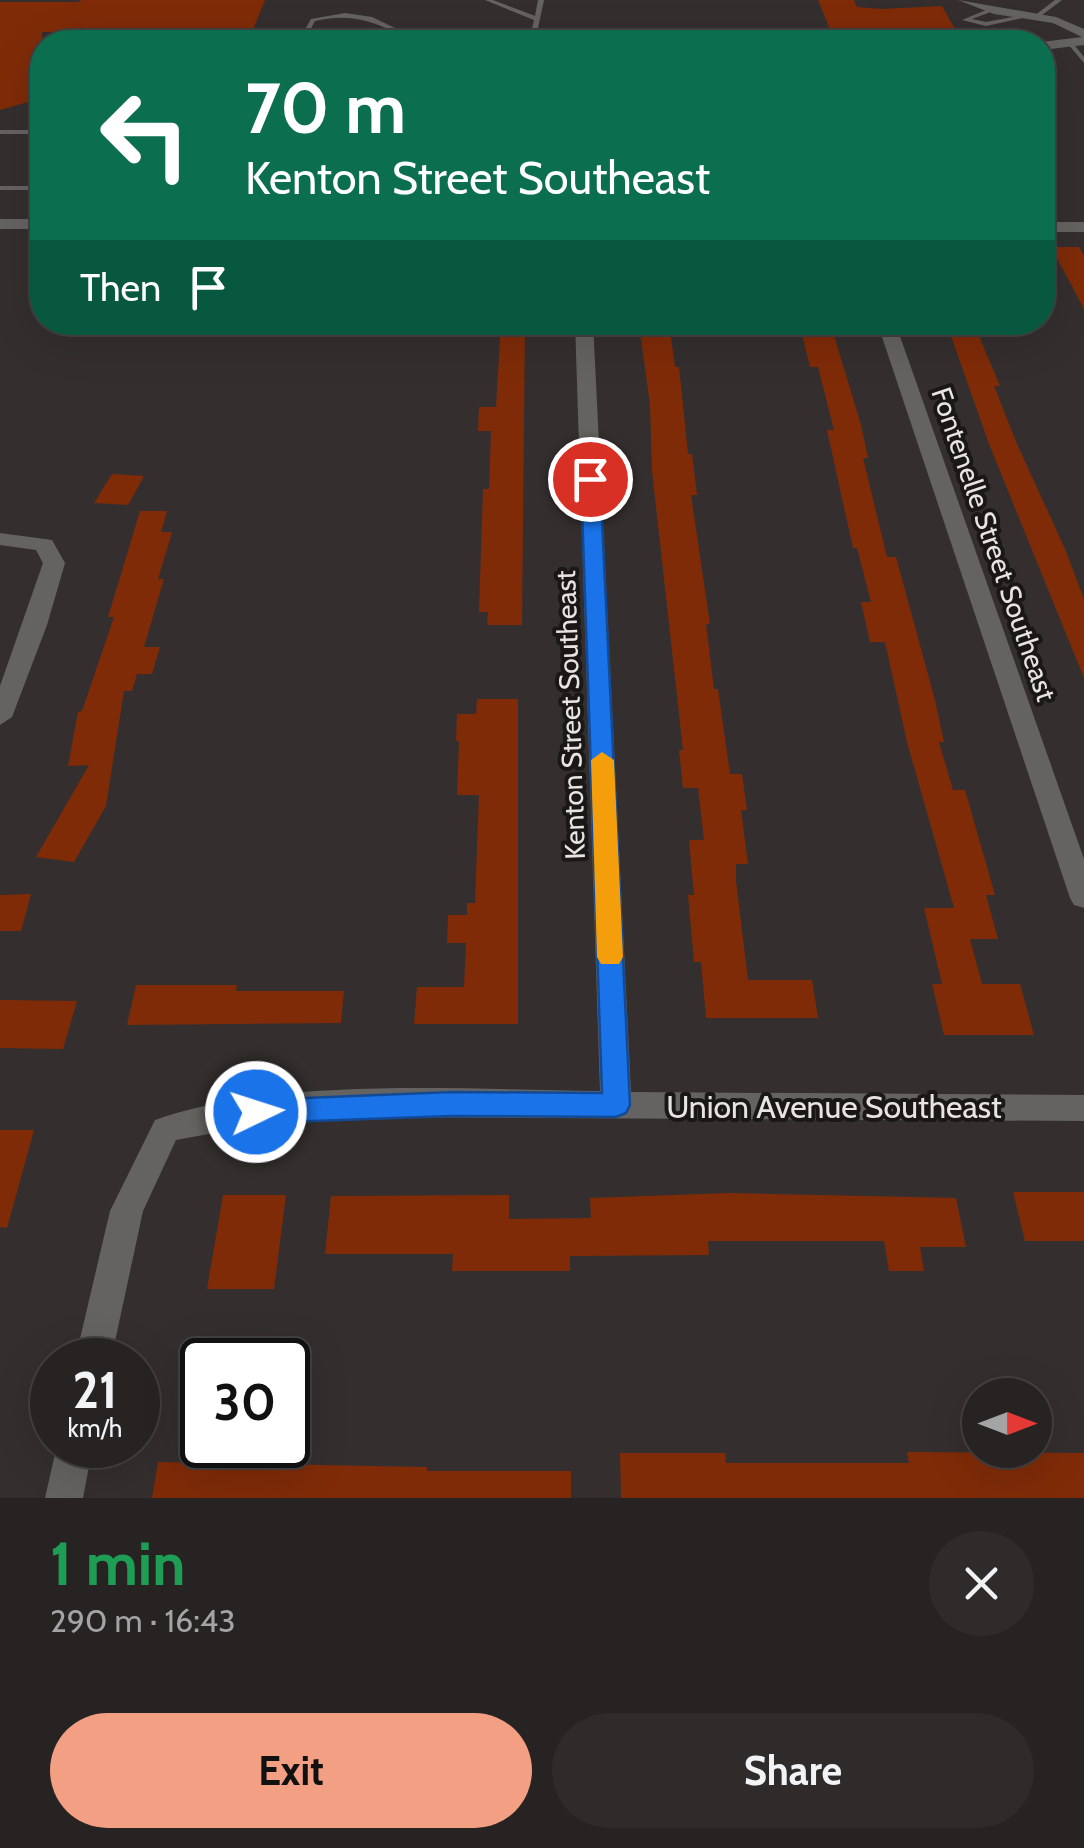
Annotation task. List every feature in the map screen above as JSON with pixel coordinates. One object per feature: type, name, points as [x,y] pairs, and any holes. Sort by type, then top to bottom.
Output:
[{"type":"street","points":[[964,0],[991,10],[1070,24],[1084,37],[1055,44]]},
{"type":"street","points":[[0,224],[30,224]]},
{"type":"street","points":[[1055,227],[1084,227]]},
{"type":"street","name":"Kenton Street Southeast","points":[[585,335],[616,1105]]},
{"type":"street","name":"Fontenelle Street Southeast","points":[[890,335],[1084,898]]},
{"type":"street","points":[[0,539],[44,546],[54,563],[36,625],[0,717]]},
{"type":"street","name":"Union Avenue Southeast","points":[[98,1338],[127,1206],[146,1157],[166,1129],[220,1115],[293,1108],[616,1105],[1084,1108]]},
{"type":"street","points":[[64,1498],[70,1468]]},
{"type":"lane","points":[[488,0],[537,19]]},
{"type":"lane","points":[[535,30],[541,0]]},
{"type":"lane","points":[[991,10],[965,20],[986,24],[1032,17],[1059,0]]},
{"type":"lane","points":[[308,30],[314,20],[352,14],[381,19],[401,30]]},
{"type":"lane","points":[[1068,42],[1084,62]]},
{"type":"lane","points":[[0,132],[30,132]]},
{"type":"lane","points":[[0,188],[30,188]]},
{"type":"building","points":[[78,0],[265,0],[253,30],[30,30],[30,101],[0,110],[0,2],[82,2]]},
{"type":"building","points":[[818,0],[854,0],[857,7],[882,9],[942,6],[955,30],[830,30]]},
{"type":"building","points":[[1055,247],[1079,247],[1084,256],[1084,309],[1055,255]]},
{"type":"building","points":[[500,335],[525,335],[522,625],[487,625],[488,612],[479,612],[483,489],[489,489],[491,431],[478,431],[479,407],[496,407]]},
{"type":"building","points":[[641,335],[671,335],[675,367],[679,367],[688,454],[692,454],[697,495],[691,495],[710,624],[706,624],[714,689],[718,689],[730,774],[742,774],[747,810],[741,810],[748,864],[736,864],[736,881],[748,980],[812,980],[818,1018],[706,1018],[701,962],[694,962],[688,895],[694,895],[689,840],[704,840],[698,788],[683,788],[679,750],[683,750],[652,471],[650,405]]},
{"type":"building","points":[[802,335],[834,335],[861,425],[868,458],[863,458],[887,557],[896,557],[935,700],[944,742],[939,742],[953,790],[965,790],[995,895],[986,895],[998,939],[970,939],[982,984],[1020,984],[1034,1035],[944,1035],[932,984],[942,984],[924,908],[954,908],[907,742],[885,642],[870,642],[861,602],[871,602],[857,548],[853,548],[827,430],[834,430],[818,367],[810,367]]},
{"type":"building","points":[[951,335],[978,335],[1000,386],[994,386],[1017,444],[1065,549],[1084,599],[1084,678],[989,444]]},
{"type":"building","points":[[112,474],[144,476],[128,505],[94,503]]},
{"type":"building","points":[[140,511],[167,511],[161,532],[172,532],[158,579],[164,579],[144,647],[160,647],[152,674],[137,674],[132,691],[124,691],[106,806],[74,862],[36,857],[89,765],[68,766],[78,712],[82,711],[114,617],[108,617]]},
{"type":"building","points":[[477,699],[518,699],[518,1024],[414,1024],[417,987],[464,987],[466,943],[447,943],[448,915],[467,915],[467,903],[475,903],[479,795],[457,795],[457,714],[476,714]]},
{"type":"building","points":[[31,894],[21,931],[0,931],[0,895]]},
{"type":"building","points":[[136,985],[237,985],[236,991],[344,991],[341,1023],[127,1025]]},
{"type":"building","points":[[0,1000],[77,1001],[63,1049],[0,1048]]},
{"type":"building","points":[[0,1130],[34,1130],[7,1228],[0,1227]]},
{"type":"building","points":[[1013,1192],[1084,1192],[1084,1241],[1025,1241]]},
{"type":"building","points":[[729,1193],[956,1198],[966,1247],[920,1247],[924,1271],[889,1271],[884,1241],[708,1241],[709,1255],[570,1256],[570,1271],[452,1271],[453,1254],[325,1254],[331,1196],[509,1195],[509,1219],[591,1218],[590,1198]]},
{"type":"building","points":[[223,1195],[286,1195],[274,1289],[207,1289]]},
{"type":"building","points":[[907,1452],[962,1452],[962,1468],[1052,1468],[1052,1453],[1084,1453],[1084,1498],[621,1498],[620,1453],[725,1453],[726,1463],[909,1463]]},
{"type":"building","points":[[160,1462],[180,1462],[180,1468],[310,1468],[310,1465],[427,1467],[427,1471],[571,1471],[571,1498],[152,1498]]},
{"type":"slow traffic","points":[[602,760],[610,957]]},
{"type":"route","points":[[256,1112],[452,1104],[616,1105],[590,479]]}]
